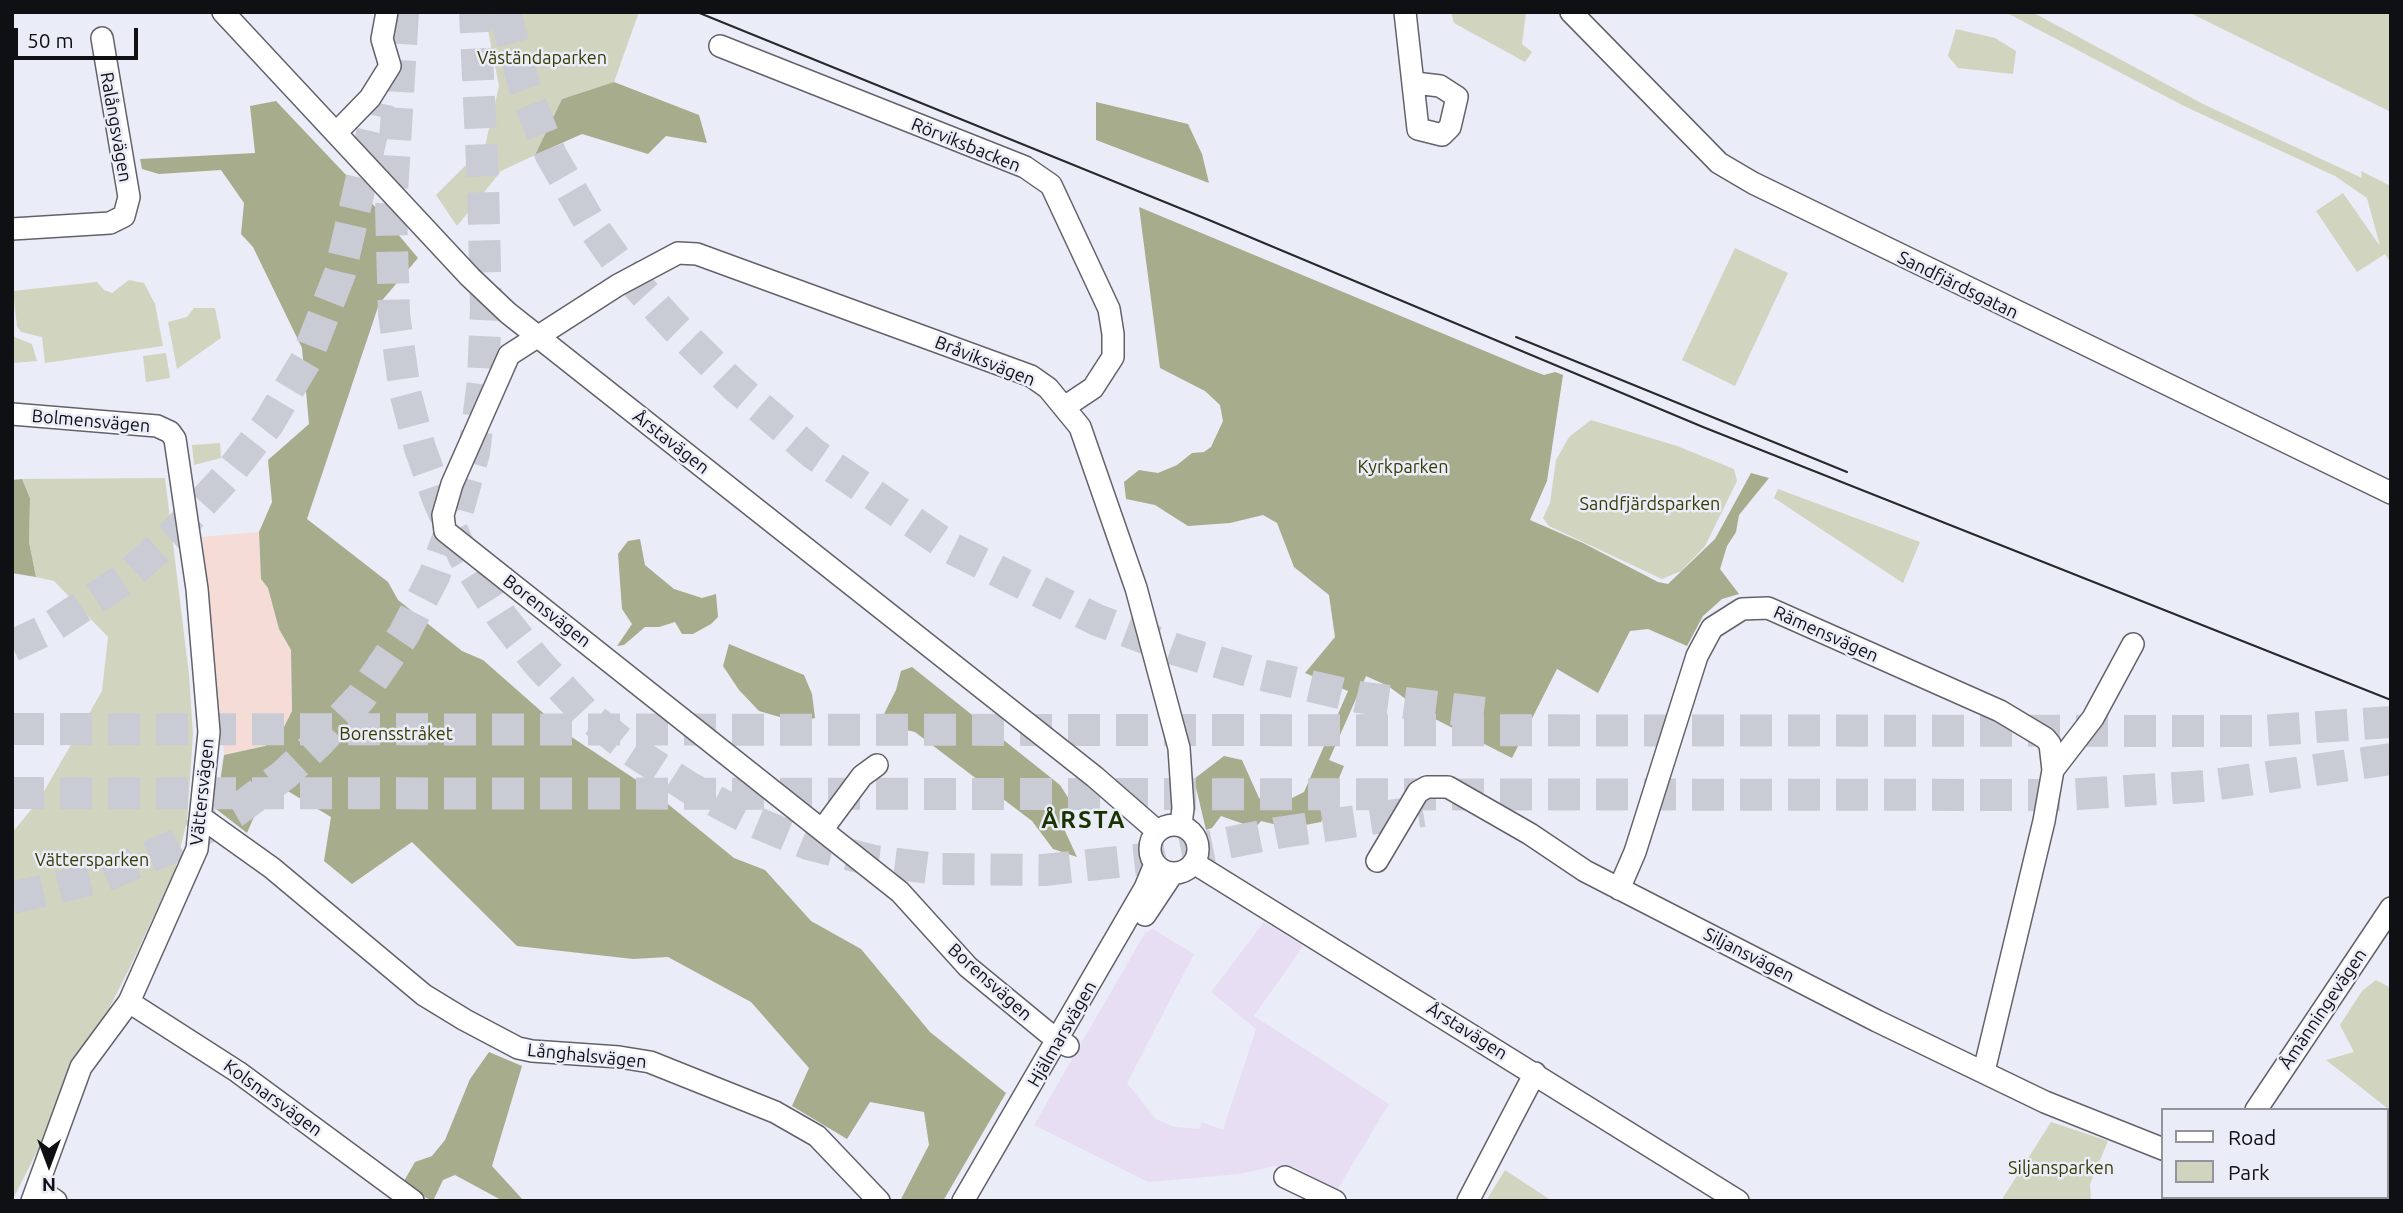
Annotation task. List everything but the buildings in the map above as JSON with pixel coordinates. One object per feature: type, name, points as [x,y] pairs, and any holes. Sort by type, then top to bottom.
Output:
[{"type":"street","name":"Årstavägen","points":[[223,12],[470,277],[535,336],[967,675],[1157,831]]},
{"type":"street","points":[[337,132],[370,98],[390,66],[382,39],[387,12]]},
{"type":"street","points":[[1405,12],[1415,83]]},
{"type":"street","name":"Sandfjärdsgatan","points":[[1571,12],[1719,163],[1753,184],[2391,492]]},
{"type":"street","name":"Ralångsvägen","points":[[12,229],[110,223],[124,216],[129,197],[102,38]]},
{"type":"street","name":"Rörviksbacken","points":[[720,46],[1025,167],[1051,185],[1109,309],[1113,334],[1113,358],[1093,388],[1066,406]]},
{"type":"street","name":"Bråviksvägen","points":[[535,336],[618,285],[678,253],[697,254],[1031,376],[1066,406],[1080,427],[1110,511],[1165,688],[1182,771],[1181,825]]},
{"type":"street","name":"Borensvägen","points":[[535,336],[509,355],[452,484],[443,515],[445,531],[900,892],[968,967],[1063,1042]]},
{"type":"street","name":"Bolmensvägen","points":[[12,414],[157,426],[170,432]]},
{"type":"street","name":"Vättersvägen","points":[[35,1195],[81,1067],[129,1002],[197,849],[209,732],[204,660],[181,471],[175,439],[170,432]]},
{"type":"street","name":"Rämensvägen","points":[[1619,889],[1636,852],[1698,656],[1713,628],[1742,609],[1768,608],[2000,711],[2046,738],[2050,744],[2053,770],[2044,821],[1984,1071]]},
{"type":"street","name":"Rämensvägen","points":[[2053,770],[2093,718],[2133,644]]},
{"type":"street","points":[[822,830],[862,776],[877,765]]},
{"type":"street","name":"Siljansvägen","points":[[1377,860],[1418,792],[1427,786],[1448,787],[1619,889],[1877,1021],[2045,1102],[2123,1130],[2162,1149]]},
{"type":"street","name":"Långhalsvägen","points":[[202,818],[272,868],[424,995],[465,1020],[518,1048],[619,1056],[650,1062],[775,1112],[817,1136],[879,1201]]},
{"type":"street","points":[[1181,825],[1194,834],[1198,841],[1199,848],[1194,863],[1188,869],[1164,869],[1150,847],[1157,831],[1165,826],[1181,825]]},
{"type":"street","name":"Årstavägen","points":[[1194,863],[1738,1201]]},
{"type":"street","name":"Hjälmarsvägen","points":[[978,1201],[1145,888],[1164,869]]},
{"type":"street","name":"Åmänningevägen","points":[[2257,1108],[2391,908]]},
{"type":"street","name":"Kolsnarsvägen","points":[[129,1002],[164,1021],[246,1077],[413,1201]]},
{"type":"street","name":"Hjälmarsvägen","points":[[964,1201],[1063,1042]]},
{"type":"street","points":[[1468,1201],[1535,1073]]},
{"type":"street","points":[[1285,1177],[1335,1201]]},
{"type":"street","points":[[35,1195],[56,1201]]},
{"type":"shaded area","points":[[259,532],[261,579],[268,588],[279,629],[291,650],[292,711],[280,735],[265,746],[224,755],[202,537]]},
{"type":"shaded area","points":[[1264,922],[1303,946],[1254,1016],[1389,1104],[1337,1190],[1295,1167],[1275,1166],[1239,1174],[1148,1182],[1034,1125],[1145,933],[1153,929],[1194,954],[1127,1083],[1156,1119],[1175,1127],[1199,1129],[1202,1122],[1223,1130],[1256,1029],[1211,992]]},
{"type":"green space","name":"Väständaparken","points":[[462,12],[639,12],[614,82],[562,99],[535,155],[501,171],[457,226],[436,195],[485,146],[499,86],[488,30]]},
{"type":"green space","points":[[1451,12],[1526,12],[1522,44],[1532,52],[1525,62],[1454,23]]},
{"type":"green space","points":[[2005,12],[2032,12],[2205,105],[2362,178],[2361,171],[2391,186],[2391,263],[2385,254],[2357,272],[2316,211],[2343,193],[2380,246],[2367,198],[2335,176],[2184,106]]},
{"type":"green space","points":[[2188,12],[2391,12],[2391,112]]},
{"type":"green space","points":[[1956,29],[1995,38],[2016,51],[2013,74],[1958,68],[1948,56]]},
{"type":"green space","points":[[614,82],[699,115],[707,143],[666,136],[648,154],[582,134],[535,155],[562,99]]},
{"type":"green space","name":"Borensstråket","points":[[276,101],[365,195],[418,258],[379,304],[307,519],[388,582],[398,600],[462,651],[483,660],[567,734],[647,787],[734,858],[765,870],[811,921],[861,949],[930,1032],[1006,1093],[943,1201],[900,1201],[929,1145],[924,1112],[870,1102],[847,1139],[792,1106],[809,1068],[751,1002],[668,957],[633,959],[517,946],[412,842],[352,884],[324,861],[331,817],[276,784],[247,833],[216,809],[224,755],[265,746],[280,735],[292,711],[291,650],[279,629],[268,588],[261,579],[259,532],[272,502],[268,460],[309,424],[302,348],[253,247],[241,234],[244,203],[221,170],[159,174],[142,169],[140,159],[255,153],[250,106]]},
{"type":"green space","points":[[1096,102],[1188,124],[1202,154],[1209,183],[1096,140]]},
{"type":"green space","name":"Kyrkparken","points":[[1139,207],[1528,369],[1544,375],[1555,372],[1563,375],[1547,481],[1530,520],[1583,543],[1658,582],[1668,584],[1715,539],[1751,473],[1769,478],[1739,515],[1736,532],[1727,546],[1720,569],[1739,594],[1722,599],[1703,616],[1687,646],[1648,629],[1630,631],[1598,693],[1557,669],[1512,758],[1429,716],[1388,686],[1366,676],[1329,760],[1344,766],[1321,822],[1290,828],[1261,821],[1255,828],[1221,816],[1212,828],[1206,830],[1194,779],[1224,756],[1242,760],[1259,798],[1276,806],[1304,792],[1348,691],[1305,673],[1335,637],[1329,595],[1294,567],[1277,523],[1263,515],[1230,523],[1188,526],[1155,505],[1126,499],[1124,482],[1139,470],[1158,473],[1177,465],[1192,453],[1204,452],[1211,447],[1223,421],[1220,405],[1205,391],[1160,368]]},
{"type":"green space","points":[[1735,248],[1788,273],[1735,386],[1682,360]]},
{"type":"green space","points":[[129,280],[144,283],[155,304],[163,346],[45,363],[42,337],[21,332],[17,326],[13,291],[97,282],[104,290],[112,293]]},
{"type":"green space","points":[[194,308],[215,308],[221,338],[177,369],[168,322],[187,317]]},
{"type":"green space","points":[[12,336],[32,344],[37,361],[12,363]]},
{"type":"green space","points":[[166,353],[170,378],[146,382],[143,356]]},
{"type":"green space","name":"Sandfjärdsparken","points":[[1591,420],[1677,446],[1734,469],[1737,481],[1705,546],[1681,571],[1662,579],[1549,526],[1543,518],[1550,503],[1556,460],[1569,437]]},
{"type":"green space","points":[[220,443],[221,458],[194,465],[192,445]]},
{"type":"green space","name":"Vättersparken","points":[[165,478],[189,675],[193,734],[187,821],[175,870],[130,967],[12,1201],[12,833],[39,800],[102,691],[108,637],[54,581],[36,577],[29,542],[30,498],[22,479]]},
{"type":"green space","points":[[22,479],[30,498],[29,542],[36,577],[12,573],[12,480]]},
{"type":"green space","points":[[1778,489],[1920,542],[1903,583],[1774,498]]},
{"type":"green space","points":[[640,539],[645,565],[674,589],[702,598],[716,594],[718,617],[711,624],[693,634],[682,634],[675,622],[659,627],[645,627],[624,645],[617,646],[632,624],[622,609],[618,554],[628,541]]},
{"type":"green space","points":[[729,644],[804,675],[812,694],[815,718],[797,722],[759,711],[739,690],[723,666]]},
{"type":"green space","points":[[912,667],[1060,785],[1069,799],[1065,831],[1077,857],[1053,849],[1032,821],[915,732],[879,724],[896,690],[901,671]]},
{"type":"green space","points":[[2376,980],[2391,988],[2391,1111],[2326,1060],[2354,1052],[2340,1025],[2362,991]]},
{"type":"green space","points":[[489,1052],[522,1066],[492,1166],[524,1201],[503,1201],[455,1175],[443,1180],[433,1201],[401,1186],[415,1162],[432,1156],[445,1140],[470,1079]]},
{"type":"green space","name":"Siljansparken","points":[[2051,1122],[2108,1141],[2090,1184],[2091,1201],[2001,1201]]},
{"type":"green space","points":[[1505,1170],[1552,1201],[1486,1201]]},
{"type":"tunnel","points":[[403,12],[391,209],[394,314],[405,392],[420,448],[438,499],[464,557],[502,617],[538,663],[586,714],[631,750],[690,788],[755,822],[808,844],[874,861],[938,869],[1044,870],[1145,859],[1277,833],[1423,811]]},
{"type":"tunnel","points":[[12,898],[105,876],[172,847],[236,811],[284,775],[318,743],[361,697],[404,634],[434,576],[458,510],[474,453],[483,380],[486,308],[475,12]]},
{"type":"tunnel","points":[[505,12],[525,89],[551,155],[590,223],[624,271],[675,327],[735,386],[814,454],[951,548],[1097,620],[1177,650],[1262,675],[1358,697],[1493,714]]},
{"type":"tunnel","points":[[12,646],[48,629],[124,579],[175,533],[227,476],[268,424],[306,360],[340,273],[379,103]]},
{"type":"tunnel","points":[[12,729],[2259,731],[2391,722]]},
{"type":"tunnel","points":[[12,793],[2062,795],[2206,786],[2391,759]]},
{"type":"tram line","points":[[697,12],[1209,220],[1703,427],[2391,700]]},
{"type":"tram line","points":[[1516,337],[1847,472]]},
{"type":"district","name":"ÅRSTA","points":[[1084,820]]}]
